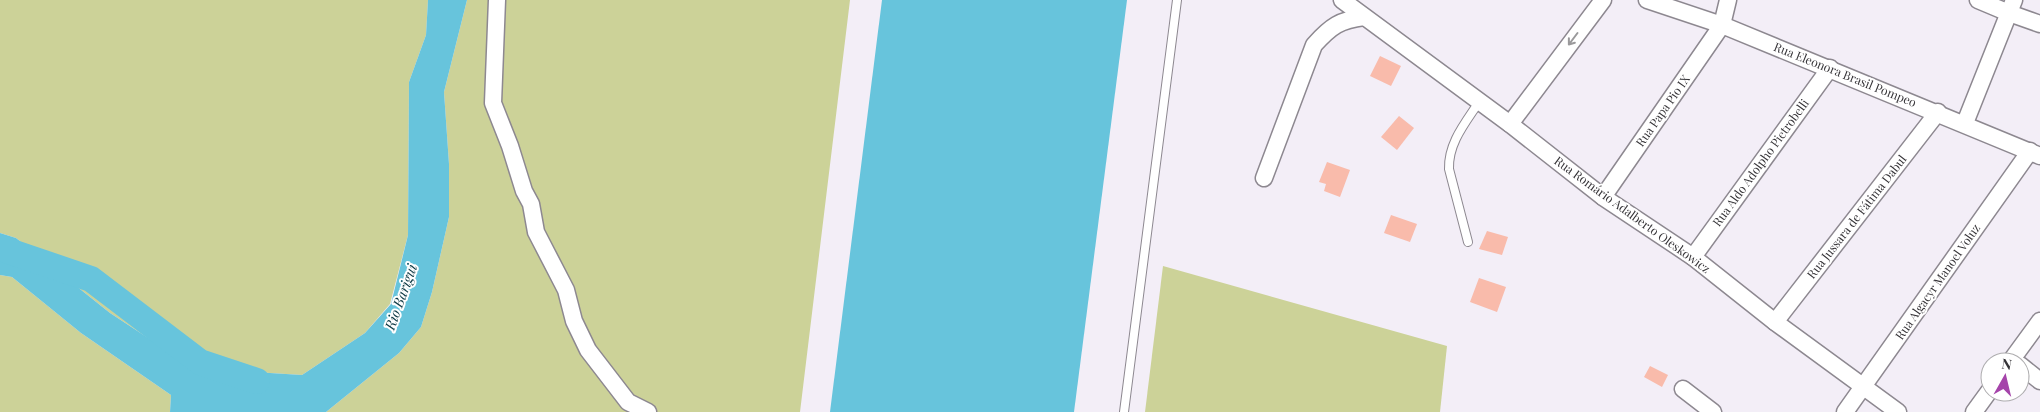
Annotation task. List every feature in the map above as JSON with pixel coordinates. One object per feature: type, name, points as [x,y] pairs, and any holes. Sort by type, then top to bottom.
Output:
[{"type":"street","points":[[497,0],[493,103],[531,204],[536,232],[566,290],[574,321],[588,350],[628,402],[648,412]]},
{"type":"street","name":"Rua Romário Adalberto Oleskowicz","points":[[1342,0],[1510,124],[1603,197],[1693,257],[1775,322],[1898,412]]},
{"type":"street","points":[[1510,124],[1602,0]]},
{"type":"street","name":"Rua Eleonora Brasil Pompeo","points":[[1647,0],[1722,25],[2035,153]]},
{"type":"street","points":[[1722,25],[1728,0]]},
{"type":"street","points":[[1978,0],[2011,7],[2040,24]]},
{"type":"street","points":[[1965,123],[2011,7]]},
{"type":"street","points":[[1264,178],[1314,45],[1325,32],[1346,19],[1364,17]]},
{"type":"street","name":"Rua Papa Pio IX","points":[[1603,197],[1722,25]]},
{"type":"street","name":"Rua Aldo Adolpho Pietrobelli","points":[[1693,257],[1830,68]]},
{"type":"street","name":"Rua Jussara de Fátima Dabul","points":[[1775,322],[1938,112]]},
{"type":"street","name":"Rua Algacyr Manoel Voluz","points":[[1845,412],[2035,153]]},
{"type":"street","points":[[2021,352],[2040,321]]},
{"type":"street","points":[[2030,373],[2040,381]]},
{"type":"street","points":[[1683,389],[1713,412]]},
{"type":"lane","points":[[1124,412],[1176,0]]},
{"type":"lane","points":[[1468,242],[1449,169],[1449,159],[1454,142],[1478,102]]},
{"type":"green space","points":[[0,0],[428,0],[426,35],[409,82],[408,235],[390,304],[365,333],[302,375],[194,368],[110,313],[16,238],[0,233]]},
{"type":"green space","points":[[467,0],[850,0],[800,412],[326,412],[399,353],[421,327],[432,292],[449,217],[449,164],[444,92]]},
{"type":"green space","points":[[1163,266],[1447,346],[1440,412],[1145,412]]},
{"type":"green space","points":[[0,275],[12,277],[81,333],[171,395],[170,412],[0,412]]},
{"type":"water","points":[[428,0],[467,0],[444,92],[449,164],[449,217],[432,292],[421,327],[399,353],[326,412],[170,412],[171,395],[81,333],[12,277],[0,275],[0,233],[16,238],[110,313],[194,368],[302,375],[365,333],[391,304],[408,235],[409,82],[426,35]]},
{"type":"water","points":[[882,0],[1127,0],[1074,412],[830,412]]},
{"type":"building","points":[[1380,56],[1401,66],[1391,86],[1370,76]]},
{"type":"building","points":[[1399,116],[1414,128],[1397,150],[1381,137]]},
{"type":"building","points":[[1327,162],[1350,170],[1340,197],[1324,191],[1326,184],[1319,182]]},
{"type":"building","points":[[1391,215],[1417,224],[1410,242],[1384,233]]},
{"type":"building","points":[[1487,231],[1508,237],[1502,255],[1479,249]]},
{"type":"building","points":[[1479,278],[1506,287],[1497,312],[1470,302]]},
{"type":"building","points":[[1650,366],[1668,375],[1662,387],[1644,377]]},
{"type":"waterway","name":"Rio Barigui","points":[[0,248],[91,279],[200,362],[257,381]]}]
